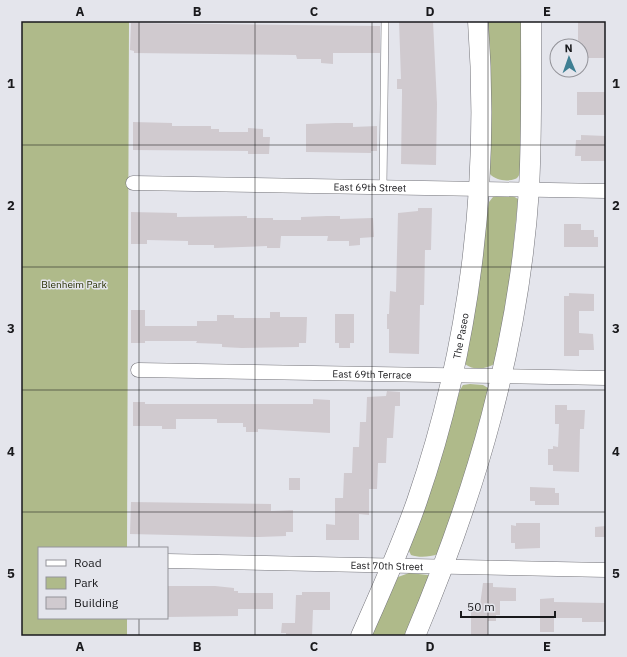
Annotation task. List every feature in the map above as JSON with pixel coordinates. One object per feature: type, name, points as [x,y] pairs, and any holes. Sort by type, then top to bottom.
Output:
[{"type":"main road","name":"The Paseo","points":[[361,636],[392,566],[419,494],[453,376],[464,315],[480,189],[481,92],[478,21]]},
{"type":"main road","points":[[415,636],[444,568],[473,483],[503,377],[521,267],[528,190],[531,21]]},
{"type":"street","name":"East 69th Street","points":[[133,183],[606,191]]},
{"type":"street","name":"East 69th Terrace","points":[[138,370],[606,378]]},
{"type":"street","name":"East 70th Street","points":[[168,561],[444,568],[606,570]]},
{"type":"lane","points":[[383,187],[384,21]]},
{"type":"green space","name":"Blenheim Park","points":[[21,21],[129,21],[127,547],[38,547],[38,619],[127,619],[127,636],[21,636]]},
{"type":"green space","points":[[487,21],[521,21],[522,168],[518,177],[512,180],[498,179],[490,174]]},
{"type":"green space","points":[[500,195],[513,196],[518,199],[511,272],[495,364],[483,368],[472,368],[465,364],[465,357],[489,202],[493,197]]},
{"type":"green space","points":[[463,385],[483,385],[488,388],[489,393],[470,469],[438,554],[417,557],[411,555],[409,551],[410,546],[460,390]]},
{"type":"green space","points":[[409,573],[428,575],[430,578],[406,636],[370,636],[398,577]]},
{"type":"building","points":[[399,21],[433,21],[437,104],[436,165],[401,164],[402,89],[397,89],[397,79],[401,79]]},
{"type":"building","points":[[578,21],[606,21],[606,58],[589,58],[589,38],[578,38]]},
{"type":"building","points":[[131,23],[380,26],[380,53],[333,53],[333,64],[321,63],[321,59],[297,59],[296,55],[134,53],[134,51],[130,50]]},
{"type":"building","points":[[577,92],[606,92],[606,115],[577,115]]},
{"type":"building","points":[[133,122],[172,123],[172,126],[211,126],[211,129],[219,129],[219,132],[248,132],[248,128],[263,129],[263,137],[270,137],[269,154],[248,154],[248,151],[133,150]]},
{"type":"building","points":[[353,123],[353,127],[377,126],[377,151],[371,151],[371,153],[306,152],[306,124]]},
{"type":"building","points":[[581,135],[606,136],[606,161],[581,161],[581,156],[575,156],[576,140],[581,140]]},
{"type":"building","points":[[418,208],[432,208],[431,250],[425,250],[424,305],[420,305],[419,354],[389,353],[389,329],[387,329],[387,314],[389,314],[390,291],[396,292],[398,213],[418,211]]},
{"type":"building","points":[[131,212],[177,213],[177,217],[247,216],[247,218],[273,218],[273,220],[301,220],[301,217],[327,216],[340,216],[340,219],[373,218],[374,237],[360,238],[360,245],[349,246],[349,241],[327,241],[328,236],[281,236],[280,248],[267,248],[267,246],[214,248],[214,245],[188,245],[188,241],[147,240],[147,244],[131,244]]},
{"type":"building","points":[[564,224],[581,224],[581,230],[594,230],[594,237],[598,237],[598,247],[564,247]]},
{"type":"building","points":[[569,293],[594,294],[594,311],[579,311],[579,333],[593,334],[594,350],[579,350],[579,356],[564,356],[564,296],[569,296]]},
{"type":"building","points":[[131,310],[145,310],[145,326],[197,326],[197,321],[217,321],[217,315],[234,315],[234,318],[270,318],[270,312],[280,312],[280,317],[307,317],[306,343],[299,343],[299,347],[242,348],[222,347],[222,344],[196,343],[197,341],[145,341],[145,343],[131,343]]},
{"type":"building","points":[[335,314],[354,314],[354,343],[350,343],[350,348],[339,348],[339,343],[335,343]]},
{"type":"building","points":[[387,391],[400,392],[400,406],[395,406],[393,438],[387,438],[386,463],[378,463],[377,489],[369,489],[369,515],[359,514],[359,540],[326,540],[326,524],[335,525],[335,498],[343,498],[344,473],[352,473],[353,447],[359,447],[360,422],[366,422],[367,397],[386,396]]},
{"type":"building","points":[[313,399],[330,400],[330,433],[258,429],[258,432],[246,432],[246,427],[243,427],[243,423],[217,423],[217,419],[176,419],[176,429],[162,429],[162,426],[133,426],[133,402],[145,402],[145,404],[313,404]]},
{"type":"building","points":[[555,405],[567,405],[567,410],[585,410],[584,429],[580,429],[579,472],[553,471],[553,465],[548,465],[548,449],[553,449],[553,446],[558,447],[559,424],[555,424]]},
{"type":"building","points":[[289,478],[300,478],[300,490],[289,490]]},
{"type":"building","points":[[530,487],[555,488],[555,493],[559,493],[559,505],[535,505],[535,501],[530,501]]},
{"type":"building","points":[[131,502],[271,504],[271,511],[293,510],[293,532],[286,532],[286,536],[259,537],[130,534]]},
{"type":"building","points":[[516,523],[540,523],[540,548],[515,549],[515,543],[511,543],[511,525],[516,526]]},
{"type":"building","points":[[606,526],[606,537],[595,537],[595,527]]},
{"type":"building","points":[[483,583],[493,583],[493,587],[516,588],[516,601],[500,601],[500,615],[496,615],[496,621],[488,621],[488,636],[471,636],[471,605],[480,605]]},
{"type":"building","points":[[168,586],[215,586],[234,588],[234,591],[238,591],[238,593],[273,593],[273,609],[238,609],[238,616],[168,617]]},
{"type":"building","points":[[302,592],[330,592],[330,610],[313,610],[312,636],[286,636],[286,633],[281,633],[282,623],[295,623],[296,595],[302,595]]},
{"type":"building","points":[[554,598],[554,602],[606,603],[606,622],[582,622],[582,618],[554,618],[554,632],[540,632],[540,599]]}]
